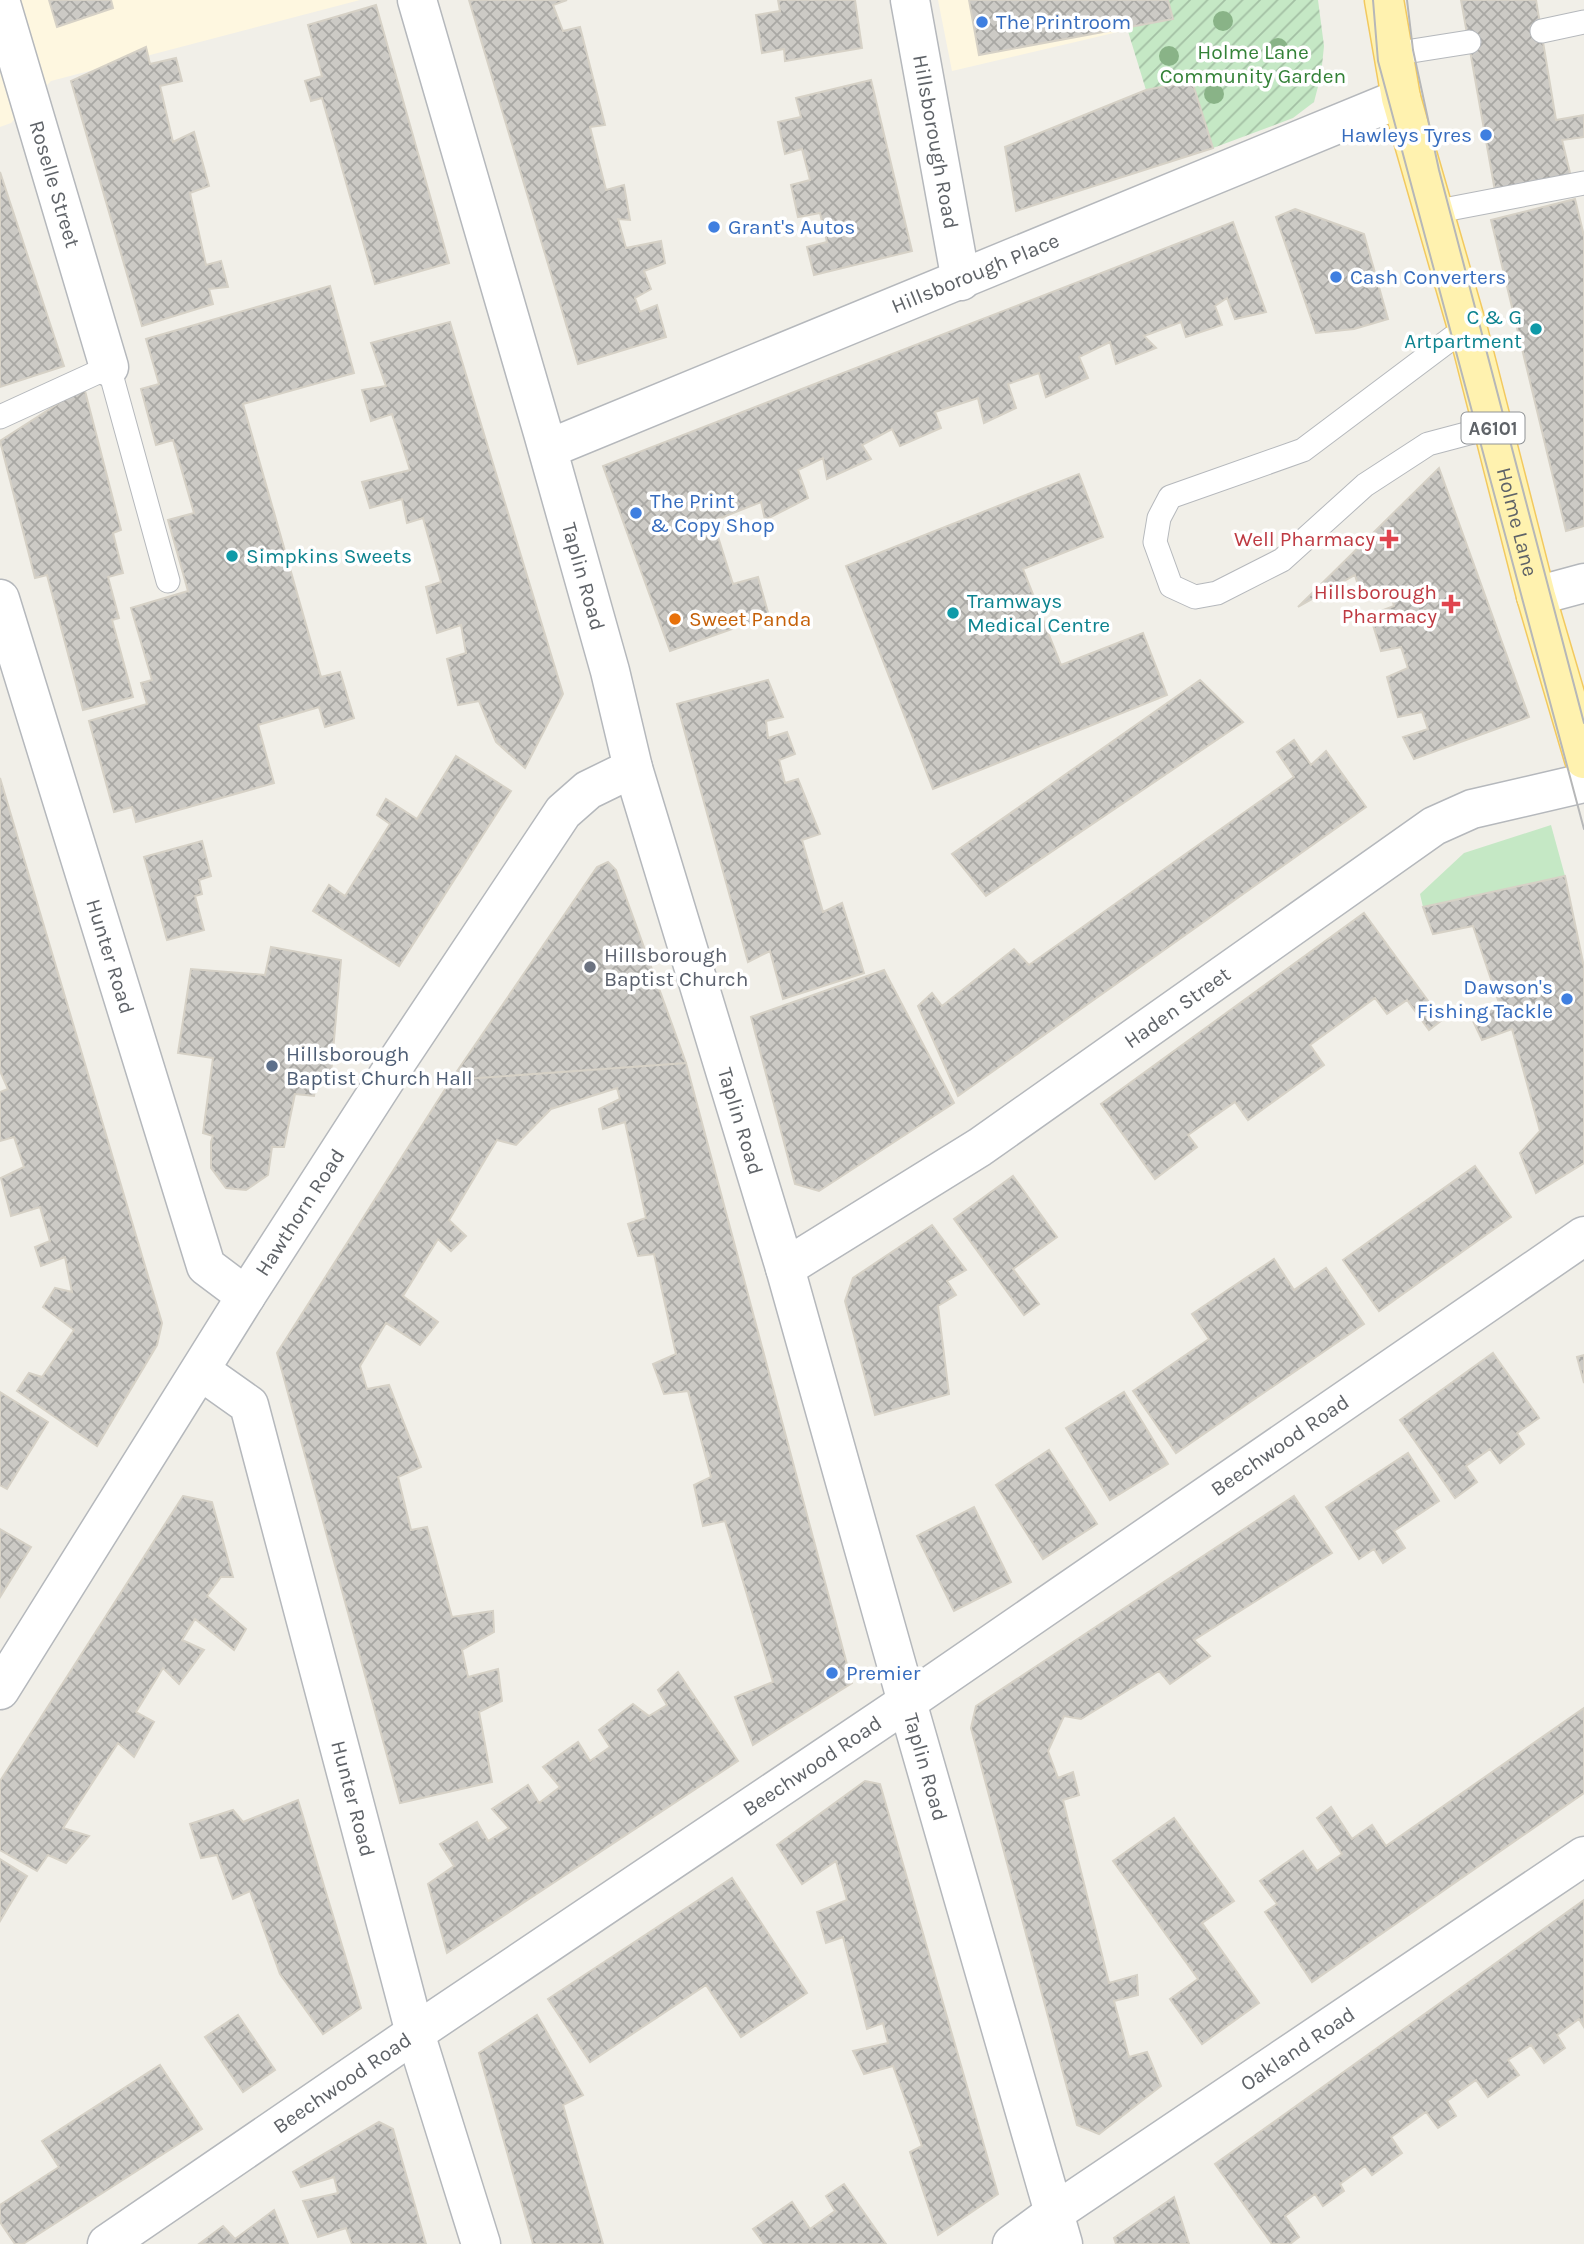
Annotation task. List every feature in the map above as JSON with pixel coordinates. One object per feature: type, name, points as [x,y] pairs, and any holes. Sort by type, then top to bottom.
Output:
[{"type":"main road","name":"Holme Lane","points":[[1384,0],[1401,98],[1469,334],[1536,596],[1584,759]]},
{"type":"street","name":"Roselle Street","points":[[0,0],[109,368]]},
{"type":"street","name":"Taplin Road","points":[[417,0],[548,449],[610,671],[633,768],[785,1268],[1059,2229]]},
{"type":"street","name":"Hillsborough Road","points":[[910,0],[961,281]]},
{"type":"street","name":"Hillsborough Place","points":[[548,449],[1401,98]]},
{"type":"street","points":[[1536,596],[1584,583]]},
{"type":"street","name":"Hunter Road","points":[[0,599],[206,1266],[246,1296]]},
{"type":"street","name":"Hawthorn Road","points":[[0,1690],[246,1296],[398,1060],[563,812],[588,790],[633,768]]},
{"type":"street","name":"Haden Street","points":[[785,1268],[980,1147],[1434,826],[1472,809],[1584,783]]},
{"type":"street","name":"Beechwood Road","points":[[107,2244],[907,1702],[1584,1237]]},
{"type":"street","name":"Hunter Road","points":[[201,1371],[249,1405],[415,2033],[481,2244]]},
{"type":"street","name":"Oakland Road","points":[[1012,2244],[1059,2229],[1584,1856]]},
{"type":"lane","points":[[1542,31],[1584,22]]},
{"type":"lane","points":[[1393,54],[1469,42]]},
{"type":"lane","points":[[1433,215],[1450,209],[1584,183]]},
{"type":"lane","points":[[1469,334],[1452,338],[1303,450],[1170,497],[1159,518],[1155,542],[1171,586],[1195,597],[1217,593],[1282,560],[1365,485],[1429,444],[1477,431],[1493,430]]},
{"type":"lane","points":[[0,417],[109,368],[168,580]]},
{"type":"shaded area","points":[[0,0],[360,0],[51,81],[11,123],[0,127]]},
{"type":"shaded area","points":[[938,0],[1168,0],[1173,19],[952,71]]},
{"type":"green space","name":"Holme Lane Community Garden","points":[[1168,0],[1318,0],[1324,46],[1321,75],[1314,102],[1293,118],[1213,148],[1146,90],[1127,28],[1173,19]]},
{"type":"green space","points":[[1551,825],[1565,876],[1423,907],[1420,894],[1464,853]]},
{"type":"building","points":[[49,0],[111,0],[113,8],[57,27]]},
{"type":"building","points":[[469,0],[567,0],[553,5],[563,31],[580,27],[605,125],[590,127],[606,190],[624,185],[630,220],[618,219],[626,248],[661,241],[665,263],[644,271],[651,289],[635,298],[640,312],[657,305],[666,337],[578,364]]},
{"type":"building","points":[[778,0],[855,0],[862,48],[785,61],[784,49],[762,53],[756,15],[780,11]]},
{"type":"building","points":[[969,0],[1168,0],[1173,19],[979,55]]},
{"type":"building","points":[[1461,0],[1536,0],[1556,120],[1584,115],[1584,137],[1562,140],[1571,177],[1495,191]]},
{"type":"building","points":[[376,5],[449,263],[375,284],[322,98],[311,101],[305,81],[322,76],[308,25]]},
{"type":"building","points":[[146,47],[150,64],[176,58],[182,81],[160,86],[173,142],[194,132],[209,186],[190,193],[206,265],[221,261],[228,287],[209,289],[213,304],[142,326],[71,81]]},
{"type":"building","points":[[871,80],[912,251],[814,275],[807,247],[827,242],[820,213],[798,217],[791,185],[810,180],[802,149],[785,154],[778,122],[801,117],[796,98]]},
{"type":"building","points":[[1192,81],[1213,148],[1016,211],[1005,147],[1146,90]]},
{"type":"building","points":[[0,172],[64,366],[0,387]]},
{"type":"building","points":[[1575,199],[1584,236],[1584,526],[1566,531],[1491,220]]},
{"type":"building","name":"Cash Converters","points":[[1295,209],[1364,234],[1388,319],[1354,329],[1316,333],[1276,217]]},
{"type":"building","points":[[1233,222],[1266,312],[1235,319],[1227,298],[1215,306],[1222,325],[1186,337],[1181,322],[1144,336],[1156,348],[1116,364],[1110,342],[1079,357],[1088,378],[1046,397],[1039,373],[1008,384],[1016,408],[984,423],[978,398],[935,412],[941,428],[900,446],[892,429],[862,445],[871,459],[827,479],[823,458],[798,470],[808,498],[765,520],[761,502],[713,521],[733,584],[758,577],[769,616],[670,651],[603,466]]},
{"type":"building","name":"Simpkins Sweets","points":[[330,286],[354,373],[243,404],[321,677],[340,672],[354,718],[325,727],[319,707],[258,725],[274,783],[136,822],[132,807],[114,812],[89,721],[147,704],[141,683],[152,680],[131,608],[188,591],[168,520],[194,513],[173,440],[156,445],[141,389],[159,384],[146,339]]},
{"type":"building","points":[[450,322],[563,694],[525,768],[496,742],[479,701],[458,705],[447,659],[466,653],[461,625],[437,633],[426,587],[441,582],[423,518],[407,523],[402,499],[370,508],[362,482],[410,470],[392,414],[371,421],[362,390],[386,386],[371,343]]},
{"type":"building","points":[[84,387],[121,530],[113,533],[123,573],[108,577],[119,618],[112,620],[133,697],[83,710],[47,575],[35,578],[0,441]]},
{"type":"building","points":[[1439,468],[1529,717],[1414,759],[1403,737],[1428,729],[1422,712],[1398,717],[1387,677],[1408,668],[1401,647],[1381,651],[1370,615],[1394,606],[1389,589],[1360,592],[1355,575],[1298,607]]},
{"type":"building","name":"Tramways Medical Centre","points":[[1079,474],[1103,537],[1023,569],[1061,665],[1143,633],[1167,695],[933,789],[846,566]]},
{"type":"building","points":[[768,680],[783,717],[766,721],[768,738],[787,732],[795,754],[779,760],[785,783],[798,779],[820,834],[802,840],[823,912],[842,903],[864,973],[783,999],[770,951],[748,962],[677,704]]},
{"type":"building","points":[[1200,680],[1243,722],[986,896],[952,854]]},
{"type":"building","points":[[1294,740],[1311,765],[1326,751],[1366,807],[958,1096],[918,1006],[932,993],[942,1006],[1014,949],[1029,965],[1294,777],[1277,752]]},
{"type":"building","points":[[456,756],[511,791],[399,966],[313,911],[329,885],[345,896],[390,824],[377,815],[386,799],[417,819]]},
{"type":"building","points":[[0,778],[162,1323],[157,1345],[97,1446],[17,1391],[29,1373],[42,1377],[74,1330],[43,1307],[55,1288],[72,1292],[65,1257],[41,1266],[35,1247],[50,1241],[40,1207],[11,1216],[1,1178],[24,1167],[14,1137],[0,1141],[0,1092],[8,1089],[0,1071]]},
{"type":"building","points":[[202,841],[211,876],[199,880],[202,894],[195,896],[204,930],[167,940],[144,857]]},
{"type":"building","name":"Hillsborough Baptist Church","points":[[608,862],[616,870],[686,1063],[451,1080],[597,867]]},
{"type":"building","points":[[1565,876],[1584,967],[1584,1163],[1536,1193],[1520,1153],[1540,1131],[1512,1029],[1482,1040],[1472,1019],[1499,1003],[1473,926],[1433,934],[1423,907]]},
{"type":"building","points":[[1364,913],[1442,1020],[1429,1030],[1407,1000],[1387,1014],[1375,998],[1310,1045],[1324,1065],[1248,1120],[1235,1102],[1188,1135],[1197,1147],[1155,1179],[1101,1104]]},
{"type":"building","name":"Hillsborough Baptist Church Hall","points":[[271,947],[341,960],[331,1074],[318,1074],[314,1096],[295,1094],[284,1147],[272,1147],[268,1175],[246,1190],[226,1188],[211,1168],[213,1136],[203,1133],[213,1058],[178,1053],[191,969],[265,975]]},
{"type":"building","points":[[884,970],[954,1103],[819,1191],[795,1184],[751,1017]]},
{"type":"building","points":[[686,1063],[852,1683],[753,1745],[735,1697],[773,1682],[725,1521],[703,1526],[694,1485],[711,1477],[688,1391],[664,1394],[653,1364],[676,1354],[654,1254],[638,1256],[628,1224],[646,1218],[625,1122],[603,1129],[599,1109],[620,1099],[617,1088],[551,1109],[516,1145],[497,1140],[449,1220],[466,1236],[451,1251],[438,1239],[403,1296],[438,1322],[420,1345],[386,1323],[360,1366],[367,1389],[389,1385],[421,1467],[398,1477],[411,1530],[427,1527],[452,1617],[493,1611],[494,1632],[462,1650],[468,1677],[498,1669],[502,1701],[479,1712],[492,1782],[400,1803],[277,1353],[451,1080]]},
{"type":"building","points":[[1475,1166],[1511,1217],[1379,1311],[1343,1260]]},
{"type":"building","points":[[1013,1176],[1057,1237],[1013,1269],[1039,1304],[1024,1315],[954,1219]]},
{"type":"building","points":[[932,1225],[966,1270],[947,1281],[956,1295],[938,1306],[949,1394],[875,1415],[845,1301],[853,1278]]},
{"type":"building","points":[[1274,1259],[1294,1290],[1326,1268],[1364,1324],[1176,1453],[1133,1391],[1209,1339],[1192,1314]]},
{"type":"building","points":[[1493,1353],[1539,1418],[1517,1433],[1524,1444],[1500,1463],[1490,1449],[1466,1466],[1477,1482],[1455,1498],[1400,1420]]},
{"type":"building","points":[[1584,1355],[1584,1383],[1577,1357]]},
{"type":"building","points":[[0,1392],[48,1422],[7,1489],[0,1485]]},
{"type":"building","points":[[1124,1392],[1168,1464],[1110,1500],[1066,1428]]},
{"type":"building","points":[[1049,1450],[1097,1524],[1043,1559],[996,1485]]},
{"type":"building","points":[[1408,1453],[1439,1501],[1394,1531],[1405,1548],[1383,1563],[1374,1549],[1359,1559],[1326,1507]]},
{"type":"building","points":[[183,1496],[212,1502],[233,1577],[221,1577],[207,1596],[246,1629],[234,1650],[195,1619],[182,1640],[204,1650],[179,1684],[163,1668],[136,1712],[154,1722],[134,1757],[118,1743],[63,1828],[89,1836],[66,1863],[48,1855],[37,1871],[0,1850],[0,1781]]},
{"type":"building","points":[[1294,1496],[1332,1553],[1194,1640],[1210,1656],[1170,1684],[1159,1671],[1081,1719],[1064,1716],[1048,1751],[1058,1778],[1073,1772],[1079,1795],[1063,1800],[1109,1983],[1137,1975],[1138,1995],[1114,2001],[1129,2057],[1147,2052],[1161,2086],[1099,2134],[1077,2125],[971,1728],[976,1706]]},
{"type":"building","points":[[974,1507],[1011,1582],[954,1611],[917,1536]]},
{"type":"building","points":[[0,1529],[31,1547],[0,1597]]},
{"type":"building","points":[[678,1672],[738,1761],[447,1953],[428,1884],[454,1866],[440,1844],[477,1822],[488,1841],[509,1828],[492,1809],[528,1785],[539,1803],[560,1787],[543,1767],[578,1742],[590,1761],[610,1747],[599,1730],[633,1704],[649,1716],[667,1705],[658,1690]]},
{"type":"building","points":[[1584,1708],[1584,1793],[1312,1982],[1265,1912],[1277,1904],[1260,1881],[1303,1851],[1317,1871],[1342,1854],[1317,1818],[1331,1807],[1352,1839],[1372,1825],[1386,1846]]},
{"type":"building","points":[[865,1781],[880,1784],[998,2194],[938,2235],[910,2152],[922,2146],[893,2066],[864,2074],[853,2051],[888,2043],[883,2023],[867,2029],[843,1937],[826,1943],[817,1912],[847,1900],[836,1861],[802,1884],[777,1845]]},
{"type":"building","points":[[298,1800],[361,2008],[323,2034],[280,1974],[250,1891],[233,1899],[217,1855],[201,1858],[190,1824],[233,1810],[243,1822]]},
{"type":"building","points":[[1174,1818],[1234,1901],[1202,1923],[1259,2003],[1202,2044],[1170,1999],[1198,1979],[1113,1861]]},
{"type":"building","points":[[0,1859],[27,1876],[0,1921]]},
{"type":"building","points":[[732,1878],[807,1993],[741,2037],[706,1985],[590,2062],[548,1999]]},
{"type":"building","points":[[1584,1900],[1584,2027],[1579,2019],[1557,2035],[1565,2048],[1544,2063],[1531,2045],[1508,2060],[1519,2075],[1488,2097],[1476,2080],[1447,2101],[1456,2116],[1438,2128],[1426,2112],[1391,2137],[1402,2153],[1372,2175],[1365,2166],[1340,2184],[1344,2191],[1323,2206],[1315,2194],[1285,2216],[1299,2237],[1290,2244],[1272,2244],[1215,2164]]},
{"type":"building","points":[[238,2015],[275,2070],[243,2092],[205,2037]]},
{"type":"building","points":[[537,2015],[583,2095],[563,2105],[603,2244],[533,2244],[479,2053]]},
{"type":"building","points":[[160,2065],[202,2129],[23,2244],[15,2244],[0,2222],[0,2205],[59,2167],[42,2141]]},
{"type":"building","points":[[379,2122],[393,2129],[426,2244],[352,2244],[346,2228],[318,2237],[303,2201],[338,2193],[334,2177],[301,2187],[293,2172]]},
{"type":"building","points":[[844,2184],[886,2244],[764,2244],[753,2229],[792,2202],[810,2229],[835,2211],[826,2196]]},
{"type":"building","points":[[1174,2197],[1189,2244],[1116,2244],[1114,2238]]},
{"type":"building","points":[[274,2210],[288,2244],[199,2244],[223,2226],[235,2239]]},
{"type":"tram line","points":[[1373,0],[1378,61],[1584,829]]},
{"type":"tram line","points":[[1407,0],[1413,50],[1439,170],[1584,723]]},
{"type":"place","name":"The Printroom","points":[[982,22]]},
{"type":"place","name":"Hawleys Tyres","points":[[1486,135]]},
{"type":"place","name":"Grant's Autos","points":[[714,227]]},
{"type":"place","name":"Cash Converters","points":[[1336,277]]},
{"type":"place","name":"C & G Artpartment","points":[[1536,329]]},
{"type":"place","name":"The Print & Copy Shop","points":[[636,513]]},
{"type":"place","name":"Well Pharmacy","points":[[1389,539]]},
{"type":"place","name":"Simpkins Sweets","points":[[232,556]]},
{"type":"place","name":"Hillsborough Pharmacy","points":[[1451,604]]},
{"type":"place","name":"Tramways Medical Centre","points":[[953,613]]},
{"type":"place","name":"Sweet Panda","points":[[675,619]]},
{"type":"place","name":"Hillsborough Baptist Church","points":[[590,967]]},
{"type":"place","name":"Dawson's Fishing Tackle","points":[[1567,999]]},
{"type":"place","name":"Hillsborough Baptist Church Hall","points":[[272,1066]]},
{"type":"place","name":"Premier","points":[[832,1673]]}]
